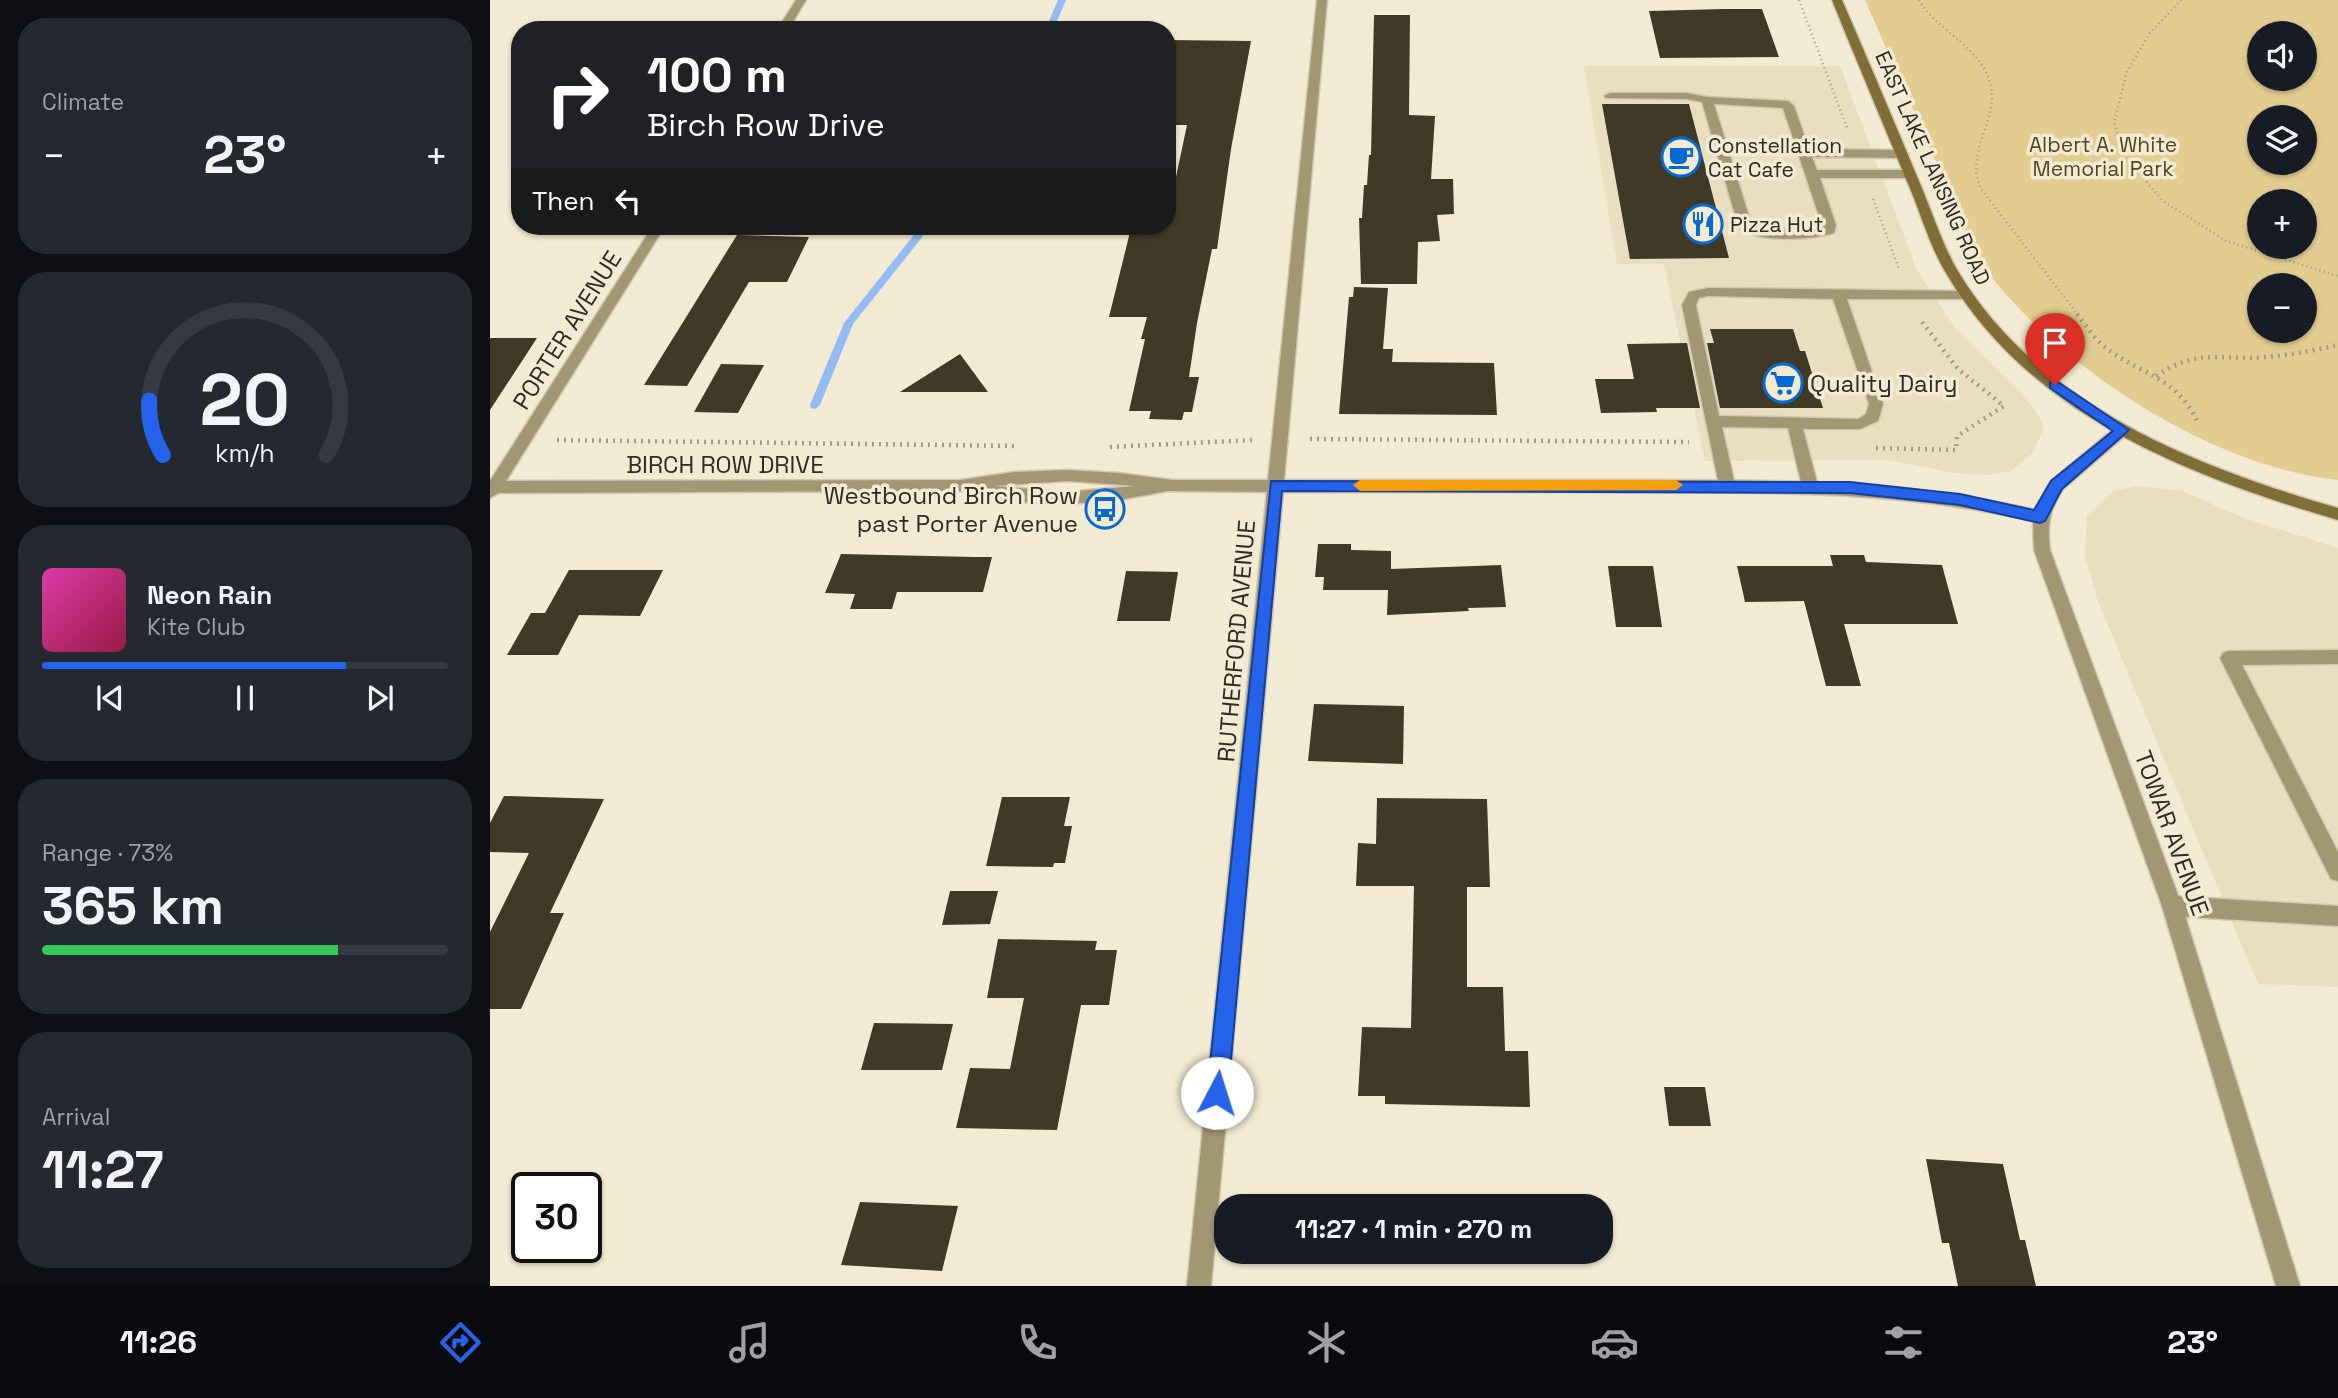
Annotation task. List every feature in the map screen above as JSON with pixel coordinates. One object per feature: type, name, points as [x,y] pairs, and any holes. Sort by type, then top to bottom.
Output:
[{"type":"main road","name":"EAST LAKE LANSING ROAD","points":[[1837,0],[1963,295],[2021,359],[2082,406],[2122,430],[2218,476],[2338,514]]},
{"type":"street","points":[[788,21],[801,0]]},
{"type":"street","name":"RUTHERFORD AVENUE","points":[[1199,1286],[1322,0]]},
{"type":"street","points":[[1610,96],[1687,96],[1707,100],[1784,103],[1788,106],[1805,153],[1830,225],[1829,230],[1820,233],[1764,234],[1746,229],[1707,100]]},
{"type":"street","points":[[1805,153],[1902,154]]},
{"type":"street","points":[[1812,174],[1910,174]]},
{"type":"street","name":"PORTER AVENUE","points":[[492,489],[653,235]]},
{"type":"street","points":[[1727,485],[1689,304],[1694,295],[1708,292],[1812,292],[1839,295],[1963,295]]},
{"type":"street","points":[[1713,421],[1860,424],[1873,417],[1876,404],[1839,295]]},
{"type":"street","points":[[1794,423],[1810,486]]},
{"type":"street","points":[[2040,517],[2042,508],[2056,485],[2122,430]]},
{"type":"street","name":"BIRCH ROW DRIVE","points":[[961,486],[998,478],[1069,474],[1104,475],[1172,486]]},
{"type":"street","name":"BIRCH ROW DRIVE","points":[[492,489],[961,486],[1012,496],[1094,499],[1172,486],[1810,486],[1926,495],[1975,502],[2040,517]]},
{"type":"street","name":"TOWAR AVENUE","points":[[2040,517],[2042,550],[2172,906],[2288,1286]]},
{"type":"street","points":[[2338,657],[2230,658],[2338,872]]},
{"type":"street","points":[[2172,906],[2338,916]]},
{"type":"path","points":[[1799,0],[1856,154]]},
{"type":"path","points":[[1919,0],[1942,27],[1968,49],[1983,69],[1992,95],[1975,162],[1979,186],[2052,278],[2083,324],[2108,350],[2176,388],[2192,406],[2199,423]]},
{"type":"path","points":[[2181,0],[2150,33],[2127,71],[2113,123],[2126,158],[2163,201],[2226,242],[2338,276]]},
{"type":"path","points":[[1864,174],[1917,315],[1958,369],[2004,406],[1957,436],[1956,450],[1869,448]]},
{"type":"path","points":[[2156,376],[2176,361],[2196,355],[2260,358],[2338,345]]},
{"type":"path","points":[[1101,447],[1281,439],[1717,442]]},
{"type":"path","points":[[525,440],[1019,446]]},
{"type":"shaded area","points":[[1584,66],[1840,66],[1917,270],[1955,328],[2021,393],[2037,413],[2044,427],[2033,453],[2010,471],[1988,475],[1954,473],[1888,460],[1705,461],[1664,264],[1617,264]]},
{"type":"shaded area","points":[[2138,486],[2183,491],[2241,517],[2338,548],[2338,987],[2258,984],[2097,599],[2085,555],[2087,516],[2114,491]]},
{"type":"green space","name":"Albert A. White Memorial Park","points":[[1865,0],[2338,0],[2338,480],[2289,471],[2238,455],[2188,433],[2094,374],[2051,339],[2013,302],[1981,264]]},
{"type":"building","points":[[1762,9],[1779,57],[1660,58],[1649,11]]},
{"type":"building","points":[[1374,15],[1410,15],[1409,115],[1435,116],[1431,179],[1453,179],[1454,214],[1437,215],[1440,241],[1418,242],[1417,284],[1361,284],[1359,218],[1362,218],[1364,185],[1367,185],[1371,155]]},
{"type":"building","points":[[1176,40],[1251,41],[1231,149],[1217,249],[1212,249],[1197,323],[1189,377],[1199,377],[1192,412],[1184,412],[1182,420],[1149,419],[1151,411],[1129,411],[1145,339],[1141,339],[1147,317],[1109,317],[1129,235],[1176,235],[1176,177],[1187,125],[1176,125]]},
{"type":"building","points":[[1602,104],[1689,104],[1729,258],[1630,259]]},
{"type":"building","points":[[737,235],[809,237],[787,282],[749,282],[687,386],[644,385]]},
{"type":"building","points":[[1354,287],[1388,288],[1383,349],[1393,349],[1392,362],[1494,363],[1497,415],[1339,414],[1349,297],[1353,297]]},
{"type":"building","points":[[1710,329],[1793,329],[1800,351],[1805,351],[1823,408],[1720,408],[1707,343],[1714,343]]},
{"type":"building","points":[[490,338],[537,338],[490,410]]},
{"type":"building","points":[[1687,343],[1700,408],[1656,408],[1657,412],[1601,413],[1595,379],[1634,379],[1627,344]]},
{"type":"building","points":[[960,354],[988,392],[900,392]]},
{"type":"building","points":[[721,364],[764,365],[738,413],[694,412]]},
{"type":"building","points":[[1318,544],[1351,544],[1351,550],[1391,551],[1391,569],[1501,565],[1506,607],[1387,615],[1388,590],[1323,590],[1324,577],[1315,577]]},
{"type":"building","points":[[841,554],[992,557],[983,592],[897,592],[892,609],[850,609],[855,594],[825,593]]},
{"type":"building","points":[[1830,555],[1864,555],[1866,562],[1942,565],[1958,624],[1844,624],[1861,686],[1826,686],[1804,601],[1745,602],[1737,566],[1833,566]]},
{"type":"building","points":[[1608,566],[1653,566],[1662,627],[1616,627]]},
{"type":"building","points":[[569,570],[663,570],[640,616],[579,615],[558,655],[507,655],[531,613],[545,613]]},
{"type":"building","points":[[1126,571],[1178,572],[1170,621],[1117,621]]},
{"type":"building","points":[[1314,704],[1404,706],[1403,764],[1308,761]]},
{"type":"building","points":[[504,796],[604,799],[550,913],[564,913],[521,1009],[490,1009],[490,932],[529,853],[490,852],[490,823]]},
{"type":"building","points":[[1002,797],[1070,797],[1064,826],[1072,826],[1065,863],[1054,863],[1053,867],[986,866]]},
{"type":"building","points":[[1377,798],[1487,799],[1490,887],[1467,887],[1467,987],[1503,987],[1505,1051],[1528,1051],[1530,1107],[1385,1104],[1385,1096],[1358,1096],[1362,1027],[1411,1028],[1414,886],[1356,886],[1358,843],[1376,844]]},
{"type":"building","points":[[950,891],[998,891],[990,924],[942,925]]},
{"type":"building","points":[[998,939],[1097,941],[1095,950],[1117,950],[1109,1005],[1081,1005],[1057,1130],[956,1128],[970,1068],[1010,1069],[1024,998],[987,998]]},
{"type":"building","points":[[874,1023],[953,1024],[942,1070],[861,1070]]},
{"type":"building","points":[[1664,1087],[1705,1087],[1711,1126],[1669,1126]]},
{"type":"building","points":[[1926,1159],[2003,1164],[2020,1240],[2025,1240],[2036,1286],[1958,1286],[1949,1243],[1942,1243]]},
{"type":"building","points":[[860,1202],[958,1206],[942,1271],[841,1265]]},
{"type":"waterway","points":[[1053,21],[1062,0]]},
{"type":"waterway","points":[[815,405],[849,323],[919,235]]},
{"type":"slow traffic","points":[[1360,485],[1676,485]]},
{"type":"place","name":"Constellation Cat Cafe","points":[[1681,157]]},
{"type":"place","name":"Pizza Hut","points":[[1703,224]]},
{"type":"place","name":"Quality Dairy","points":[[1783,383]]},
{"type":"place","name":"Westbound Birch Row past Porter Avenue","points":[[1105,509]]},
{"type":"route","points":[[1217,1093],[1276,485],[1850,487],[1960,499],[2040,517],[2042,508],[2056,485],[2122,430],[2082,406],[2055,385]]}]
